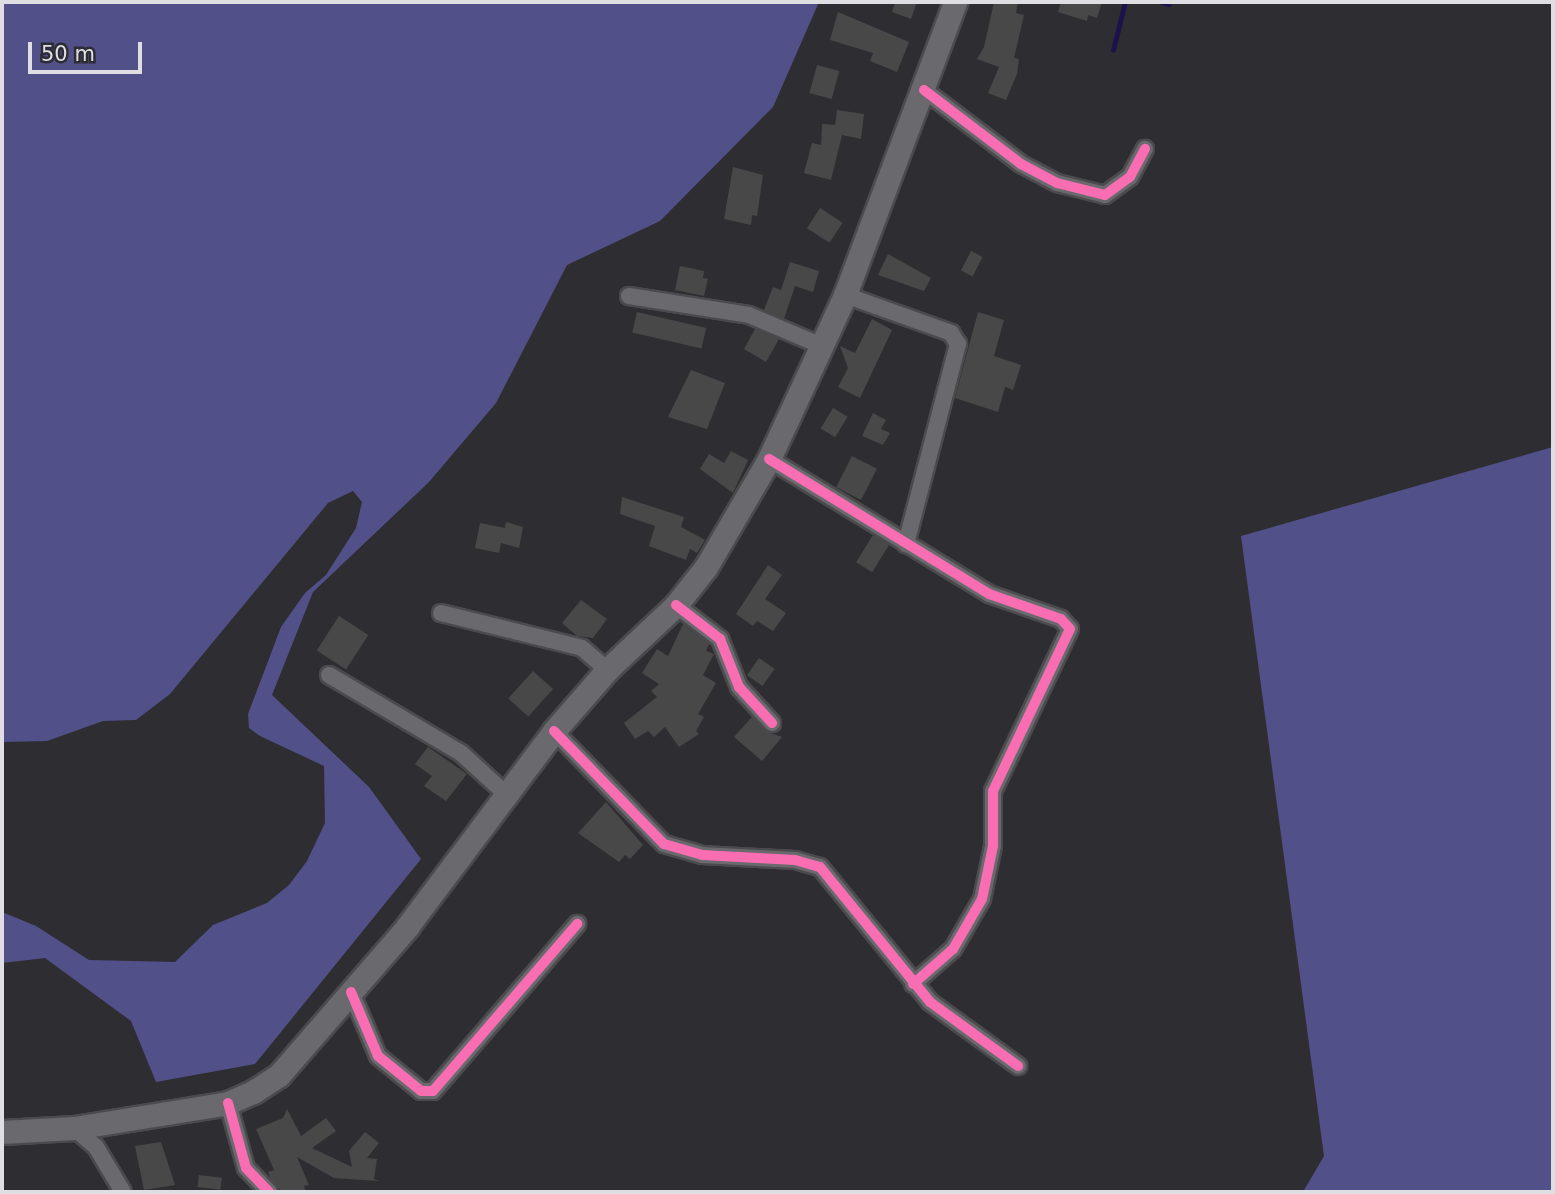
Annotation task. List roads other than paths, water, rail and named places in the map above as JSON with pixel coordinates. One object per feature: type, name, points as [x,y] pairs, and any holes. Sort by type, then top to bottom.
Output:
[{"type":"main road","points":[[2,1132],[74,1128],[228,1103],[279,1075],[351,992],[442,884],[554,731],[607,670],[676,605],[706,567],[769,458],[845,295],[955,2]]},
{"type":"street","points":[[924,90],[1021,164],[1057,183],[1105,195],[1130,177],[1145,149]]},
{"type":"street","points":[[845,295],[951,333],[958,344],[906,544]]},
{"type":"street","points":[[629,296],[749,315],[822,346]]},
{"type":"street","points":[[769,458],[996,597],[1061,619],[1070,629],[993,791],[993,846],[982,899],[960,940],[912,984]]},
{"type":"street","points":[[676,605],[720,639],[739,687],[772,723]]},
{"type":"street","points":[[441,613],[582,648],[607,670]]},
{"type":"street","points":[[329,675],[461,753],[507,795]]},
{"type":"street","points":[[554,731],[664,844],[702,855],[795,860],[820,867],[912,984],[1018,1066]]},
{"type":"street","points":[[351,992],[378,1056],[421,1091],[433,1091],[577,924]]},
{"type":"street","points":[[228,1103],[247,1168],[269,1192]]},
{"type":"street","points":[[74,1128],[107,1162],[122,1192]]},
{"type":"waterway","points":[[1113,50],[1125,2]]},
{"type":"waterway","points":[[1162,2],[1169,4]]}]
